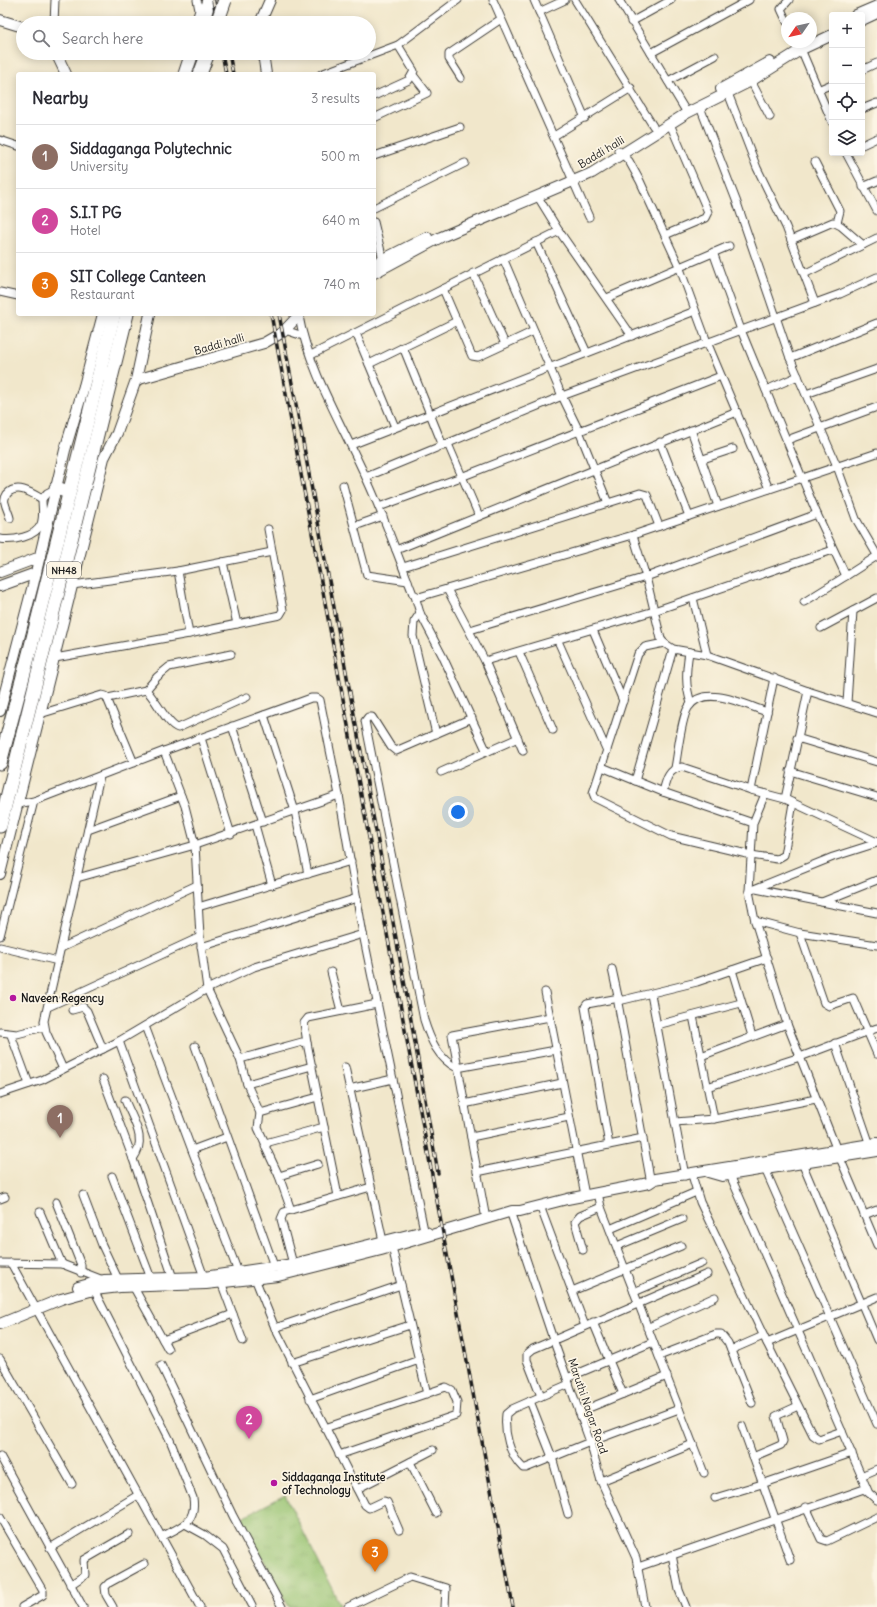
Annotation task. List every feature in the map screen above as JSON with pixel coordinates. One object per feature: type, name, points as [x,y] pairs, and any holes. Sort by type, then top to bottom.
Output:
[{"type":"highway","points":[[204,16],[209,0]]},
{"type":"highway","points":[[219,16],[225,0]]},
{"type":"highway","points":[[186,72],[190,60]]},
{"type":"highway","points":[[201,72],[205,60]]},
{"type":"highway","name":"NH48","points":[[0,763],[30,650],[113,316]]},
{"type":"highway","name":"NH48","points":[[0,826],[128,316]]},
{"type":"highway","points":[[56,489],[69,492]]},
{"type":"street","points":[[54,16],[55,0]]},
{"type":"street","points":[[197,0],[199,10],[197,16]]},
{"type":"street","points":[[263,16],[270,0]]},
{"type":"street","points":[[376,53],[398,45],[458,0]]},
{"type":"street","points":[[493,0],[589,217]]},
{"type":"street","points":[[534,0],[585,118]]},
{"type":"street","points":[[539,12],[565,0]]},
{"type":"street","points":[[575,0],[654,126]]},
{"type":"street","points":[[619,0],[686,111]]},
{"type":"street","points":[[631,22],[671,0]]},
{"type":"street","points":[[651,54],[749,0]]},
{"type":"street","points":[[782,12],[781,9],[789,0]]},
{"type":"street","points":[[863,12],[877,6]]},
{"type":"street","points":[[865,19],[877,13]]},
{"type":"street","points":[[461,78],[449,59],[449,54],[501,18]]},
{"type":"street","points":[[0,20],[16,25]]},
{"type":"street","points":[[817,35],[829,29]]},
{"type":"street","name":"Baddi halli","points":[[817,40],[829,36]]},
{"type":"street","points":[[376,117],[428,93],[414,75],[414,71],[398,45]]},
{"type":"street","points":[[769,489],[694,311],[679,266],[640,181],[629,161],[621,152],[654,126],[686,111],[796,48]]},
{"type":"street","name":"Baddi halli","points":[[376,272],[441,237],[538,197],[572,179],[670,124],[686,111],[700,107],[751,81],[797,48]]},
{"type":"street","points":[[802,48],[831,120]]},
{"type":"street","points":[[668,81],[715,56]]},
{"type":"street","points":[[59,60],[65,72]]},
{"type":"street","points":[[179,72],[183,60]]},
{"type":"street","points":[[264,60],[266,72]]},
{"type":"street","points":[[326,72],[358,60]]},
{"type":"street","points":[[865,69],[877,63]]},
{"type":"street","points":[[376,95],[409,80],[414,75]]},
{"type":"street","points":[[751,81],[770,117]]},
{"type":"street","points":[[818,90],[829,85]]},
{"type":"street","points":[[554,136],[631,88]]},
{"type":"street","points":[[728,93],[757,168],[791,240],[815,303]]},
{"type":"street","points":[[865,108],[877,102]]},
{"type":"street","points":[[700,107],[736,200],[775,318],[790,358],[837,466],[856,519],[877,555],[804,602]]},
{"type":"street","points":[[664,235],[705,218],[708,212],[670,124]]},
{"type":"street","points":[[376,155],[460,127]]},
{"type":"street","points":[[865,143],[877,138]]},
{"type":"street","points":[[0,140],[16,145]]},
{"type":"street","points":[[848,156],[877,211]]},
{"type":"street","points":[[815,162],[840,211],[837,223]]},
{"type":"street","points":[[376,207],[465,163]]},
{"type":"street","points":[[376,242],[378,262],[445,228],[572,179]]},
{"type":"street","points":[[863,187],[877,181]]},
{"type":"street","points":[[538,197],[559,231],[632,336]]},
{"type":"street","points":[[791,240],[833,222],[837,223],[863,245]]},
{"type":"street","points":[[310,355],[559,231]]},
{"type":"street","points":[[804,274],[877,238]]},
{"type":"street","points":[[536,242],[587,353]]},
{"type":"street","points":[[607,298],[679,266],[729,246]]},
{"type":"street","points":[[713,252],[741,330],[817,514],[846,576]]},
{"type":"street","points":[[503,258],[562,396],[579,431],[608,503]]},
{"type":"street","points":[[473,273],[505,344]]},
{"type":"street","points":[[366,477],[562,396],[840,294],[877,277]]},
{"type":"street","points":[[443,289],[472,356],[475,357],[534,331]]},
{"type":"street","points":[[0,292],[16,296]]},
{"type":"street","points":[[351,445],[430,412],[550,368],[694,311]]},
{"type":"street","points":[[0,711],[4,678],[36,573],[65,450],[102,316]]},
{"type":"street","points":[[0,874],[104,458],[117,433],[136,380],[150,316]]},
{"type":"street","name":"Baddi halli","points":[[136,380],[264,343],[285,330],[299,316]]},
{"type":"street","points":[[300,316],[303,336],[310,355],[380,507],[413,594],[416,596],[420,613],[472,718],[487,752]]},
{"type":"street","points":[[369,364],[457,321]]},
{"type":"street","points":[[790,358],[877,323]]},
{"type":"street","points":[[285,330],[303,336]]},
{"type":"street","points":[[356,333],[395,427]]},
{"type":"street","points":[[403,347],[430,412],[479,516]]},
{"type":"street","points":[[806,394],[877,369]]},
{"type":"street","points":[[380,507],[721,376]]},
{"type":"street","points":[[766,390],[798,376]]},
{"type":"street","points":[[787,440],[877,407]]},
{"type":"street","points":[[396,550],[736,412]]},
{"type":"street","points":[[691,430],[703,459],[718,506]]},
{"type":"street","points":[[660,442],[689,516]]},
{"type":"street","points":[[703,459],[733,449]]},
{"type":"street","points":[[416,596],[419,597],[633,535],[877,453]]},
{"type":"street","points":[[343,485],[367,575],[408,581]]},
{"type":"street","points":[[10,518],[4,499],[8,493],[18,489],[26,491],[42,499]]},
{"type":"street","points":[[0,539],[8,540],[23,537],[35,532],[39,528],[42,517],[42,499],[47,493],[56,489]]},
{"type":"street","points":[[403,567],[640,493],[645,493],[659,526]]},
{"type":"street","points":[[470,630],[646,577],[817,514]]},
{"type":"street","points":[[355,526],[383,516]]},
{"type":"street","points":[[55,658],[189,634],[278,616],[283,610],[268,529]]},
{"type":"street","points":[[633,535],[646,577],[661,639],[664,643],[673,649],[707,655],[808,691],[877,713]]},
{"type":"street","points":[[485,661],[558,641],[654,611],[833,550]]},
{"type":"street","points":[[72,585],[178,571],[272,552]]},
{"type":"street","points":[[0,572],[40,557]]},
{"type":"street","points":[[223,562],[238,624]]},
{"type":"street","points":[[178,571],[189,634]]},
{"type":"street","points":[[0,586],[36,573]]},
{"type":"street","points":[[447,589],[470,630],[485,661],[523,751]]},
{"type":"street","points":[[693,598],[707,655]]},
{"type":"street","points":[[821,628],[877,598]]},
{"type":"street","points":[[847,703],[854,611]]},
{"type":"street","points":[[420,613],[414,622],[413,636],[436,734]]},
{"type":"street","points":[[593,630],[623,701]]},
{"type":"street","points":[[558,641],[607,751]]},
{"type":"street","points":[[664,643],[650,645],[640,650],[593,793],[595,798],[671,836],[751,855],[777,859],[784,855],[793,803]]},
{"type":"street","points":[[635,781],[673,649]]},
{"type":"street","points":[[519,652],[553,730]]},
{"type":"street","points":[[689,652],[685,672],[686,689],[691,703]]},
{"type":"street","points":[[40,714],[102,695],[108,698],[146,690],[157,677],[169,667],[230,654]]},
{"type":"street","points":[[751,790],[774,678]]},
{"type":"street","points":[[146,690],[154,697],[172,725],[178,728],[247,697]]},
{"type":"street","points":[[785,799],[808,691]]},
{"type":"street","points":[[675,768],[684,716],[691,703],[699,698],[709,696],[724,697],[767,712]]},
{"type":"street","points":[[108,698],[134,763]]},
{"type":"street","points":[[17,804],[34,801],[164,751],[311,698],[317,698],[320,700],[339,795],[363,934],[426,1234]]},
{"type":"street","points":[[264,715],[295,811],[308,874]]},
{"type":"street","points":[[472,718],[396,751],[391,747],[372,717],[368,717],[365,721],[424,1020],[439,1053],[450,1065],[457,1068],[556,1050]]},
{"type":"street","points":[[232,726],[259,823],[272,885]]},
{"type":"street","points":[[200,738],[231,834]]},
{"type":"street","points":[[441,772],[518,738]]},
{"type":"street","points":[[797,738],[877,762]]},
{"type":"street","points":[[164,751],[181,796],[195,845],[200,937],[207,989],[240,1059],[247,1084],[260,1113],[258,1128],[266,1144],[265,1149],[279,1176],[291,1210]]},
{"type":"street","points":[[602,767],[663,792],[753,822]]},
{"type":"street","points":[[663,792],[670,771],[675,768],[682,767],[751,790],[785,799],[877,842]]},
{"type":"street","points":[[790,771],[877,797]]},
{"type":"street","points":[[63,1069],[44,1027],[100,776]]},
{"type":"street","points":[[765,794],[753,822],[751,855],[755,921],[787,1024],[816,1099],[877,1245]]},
{"type":"street","points":[[77,878],[231,834],[339,795]]},
{"type":"street","points":[[88,830],[181,796]]},
{"type":"street","points":[[0,936],[34,801]]},
{"type":"street","points":[[753,890],[833,857],[877,842]]},
{"type":"street","points":[[198,907],[351,861]]},
{"type":"street","points":[[821,902],[877,880]]},
{"type":"street","points":[[61,948],[197,885]]},
{"type":"street","points":[[753,890],[877,913]]},
{"type":"street","points":[[201,947],[357,898]]},
{"type":"street","points":[[755,921],[800,933],[877,945]]},
{"type":"street","points":[[800,933],[824,1003],[829,1006],[853,998],[877,1054]]},
{"type":"street","points":[[0,1094],[29,1084],[63,1069],[119,1041],[207,989],[254,967],[363,934]]},
{"type":"street","points":[[48,1006],[200,937]]},
{"type":"street","points":[[0,947],[58,961]]},
{"type":"street","points":[[609,1145],[584,1008],[587,1004],[651,994],[767,958]]},
{"type":"street","points":[[612,969],[619,999],[618,1003],[652,1179]]},
{"type":"street","points":[[732,970],[752,1036]]},
{"type":"street","points":[[331,972],[341,1011]]},
{"type":"street","points":[[545,992],[575,1152],[584,1190]]},
{"type":"street","points":[[651,994],[675,1122],[688,1175],[763,1336],[812,1435],[819,1439],[842,1431]]},
{"type":"street","points":[[657,1025],[741,1003]]},
{"type":"street","points":[[338,1196],[304,1023],[306,1019],[377,1004]]},
{"type":"street","points":[[72,1010],[79,1006],[83,1007],[87,1011],[103,1049]]},
{"type":"street","points":[[693,1016],[714,1119]]},
{"type":"street","points":[[486,1219],[452,1037],[454,1034],[550,1017]]},
{"type":"street","points":[[701,1056],[787,1024]]},
{"type":"street","points":[[145,1026],[238,1272]]},
{"type":"street","points":[[0,1032],[11,1034],[44,1027]]},
{"type":"street","points":[[707,1087],[800,1057],[877,1028]]},
{"type":"street","points":[[11,1034],[29,1084]]},
{"type":"street","points":[[119,1041],[204,1277]]},
{"type":"street","points":[[240,1059],[302,1042],[307,1042]]},
{"type":"street","points":[[511,1211],[517,1205],[584,1190],[708,1172],[724,1167],[838,1153],[875,1146],[835,1044]]},
{"type":"street","points":[[195,1046],[274,1266]]},
{"type":"street","points":[[247,1084],[312,1066]]},
{"type":"street","points":[[345,1067],[383,1241]]},
{"type":"street","points":[[103,1079],[133,1159],[174,1278]]},
{"type":"street","points":[[350,1089],[393,1080]]},
{"type":"street","points":[[464,1104],[562,1083]]},
{"type":"street","points":[[260,1113],[318,1097]]},
{"type":"street","points":[[675,1122],[714,1119],[816,1099]]},
{"type":"street","points":[[125,1100],[141,1139],[140,1150],[133,1159]]},
{"type":"street","points":[[470,1137],[569,1118]]},
{"type":"street","points":[[266,1144],[324,1127]]},
{"type":"street","points":[[192,1150],[227,1137]]},
{"type":"street","points":[[477,1172],[643,1138]]},
{"type":"street","points":[[708,1172],[722,1176],[730,1175],[802,1163],[838,1153]]},
{"type":"street","points":[[802,1163],[877,1340]]},
{"type":"street","points":[[279,1176],[318,1164]]},
{"type":"street","points":[[765,1169],[877,1424]]},
{"type":"street","points":[[730,1175],[799,1330],[861,1476],[868,1491],[877,1500]]},
{"type":"street","points":[[112,1176],[152,1282]]},
{"type":"street","points":[[0,1317],[94,1290],[133,1286],[174,1278],[204,1277],[238,1272],[253,1274],[274,1266],[293,1264],[383,1241],[426,1234],[511,1211],[520,1211],[649,1183],[652,1179]]},
{"type":"street","points":[[293,1264],[281,1219],[284,1212],[371,1187]]},
{"type":"street","points":[[610,1229],[696,1192]]},
{"type":"street","points":[[598,1193],[601,1207],[704,1473]]},
{"type":"street","points":[[83,1195],[102,1245],[118,1279]]},
{"type":"street","points":[[56,1202],[81,1265],[81,1272]]},
{"type":"street","points":[[540,1206],[585,1326]]},
{"type":"street","points":[[583,1250],[576,1222],[580,1216],[601,1207]]},
{"type":"street","points":[[864,1215],[877,1210]]},
{"type":"street","name":"Maruthi Nagar Road","points":[[511,1211],[553,1339],[590,1442],[601,1480],[628,1536],[638,1567],[645,1607]]},
{"type":"street","points":[[40,1212],[62,1264]]},
{"type":"street","points":[[617,1246],[682,1219]]},
{"type":"street","points":[[0,1324],[35,1306],[104,1280],[118,1279],[206,1284],[221,1282],[253,1274],[328,1264],[392,1247],[426,1234]]},
{"type":"street","points":[[572,1291],[681,1246]]},
{"type":"street","points":[[392,1247],[427,1394]]},
{"type":"street","points":[[0,1263],[62,1264],[104,1280]]},
{"type":"street","points":[[11,1263],[200,1607]]},
{"type":"street","points":[[634,1292],[702,1263]]},
{"type":"street","points":[[253,1274],[275,1328],[292,1363],[367,1507],[369,1508],[384,1501],[386,1502],[399,1530]]},
{"type":"street","points":[[541,1396],[527,1360],[527,1354],[533,1349],[553,1339],[707,1274]]},
{"type":"street","points":[[221,1282],[243,1341]]},
{"type":"street","points":[[275,1328],[401,1285]]},
{"type":"street","points":[[133,1286],[168,1349]]},
{"type":"street","points":[[94,1290],[170,1440],[187,1481],[194,1508],[192,1517],[185,1524],[161,1537]]},
{"type":"street","points":[[647,1328],[715,1297]]},
{"type":"street","points":[[767,1343],[877,1297]]},
{"type":"street","points":[[163,1340],[233,1314]]},
{"type":"street","points":[[593,1322],[608,1361],[624,1394]]},
{"type":"street","points":[[292,1363],[410,1325]]},
{"type":"street","points":[[659,1356],[719,1333],[723,1336],[731,1350],[752,1404]]},
{"type":"street","points":[[731,1350],[763,1336]]},
{"type":"street","points":[[653,1342],[608,1361],[541,1396],[512,1409],[506,1414],[506,1432],[512,1451],[523,1468],[526,1468],[590,1442],[679,1409]]},
{"type":"street","points":[[0,1359],[72,1484]]},
{"type":"street","points":[[310,1399],[419,1360]]},
{"type":"street","points":[[161,1365],[233,1516],[282,1607]]},
{"type":"street","points":[[579,1412],[667,1376]]},
{"type":"street","points":[[325,1428],[427,1394],[450,1388],[457,1402],[458,1411],[456,1414],[339,1455]]},
{"type":"street","points":[[530,1401],[552,1457],[568,1514]]},
{"type":"street","points":[[753,1457],[781,1445],[783,1441],[776,1416],[798,1406]]},
{"type":"street","points":[[742,1426],[774,1519],[790,1560]]},
{"type":"street","points":[[601,1480],[693,1444]]},
{"type":"street","points":[[357,1489],[433,1450]]},
{"type":"street","points":[[715,1498],[762,1484],[852,1453]]},
{"type":"street","points":[[0,1456],[83,1607]]},
{"type":"street","points":[[410,1462],[436,1513]]},
{"type":"street","points":[[861,1476],[877,1469]]},
{"type":"street","points":[[638,1567],[806,1507],[864,1489],[868,1491]]},
{"type":"street","points":[[50,1548],[138,1495]]},
{"type":"street","points":[[806,1507],[821,1539],[824,1541],[827,1541],[877,1517]]},
{"type":"street","points":[[0,1517],[44,1591],[43,1595],[22,1607]]},
{"type":"street","points":[[185,1524],[205,1535],[222,1549],[252,1605]]},
{"type":"street","points":[[70,1585],[85,1575],[84,1560],[129,1534]]},
{"type":"street","points":[[672,1555],[679,1590],[686,1607]]},
{"type":"street","points":[[112,1607],[106,1595],[105,1587],[109,1583],[144,1564]]},
{"type":"street","points":[[348,1607],[410,1577],[446,1588],[445,1607]]},
{"type":"green space","points":[[285,1495],[340,1605],[337,1607],[289,1607],[241,1518]]},
{"type":"railway","points":[[213,0],[216,16]]},
{"type":"railway","points":[[219,0],[222,16]]},
{"type":"railway","points":[[223,60],[226,72]]},
{"type":"railway","points":[[230,60],[233,72]]},
{"type":"railway","points":[[271,316],[513,1607]]},
{"type":"railway","points":[[279,316],[405,986],[438,1173]]},
{"type":"place","name":"Naveen Regency","points":[[13,998]]},
{"type":"place","name":"Siddaganga Polytechnic","points":[[60,1138]]},
{"type":"place","name":"S.I.T PG","points":[[249,1439]]},
{"type":"place","name":"Siddaganga Institute of Technology","points":[[274,1483]]},
{"type":"place","name":"SIT College Canteen","points":[[375,1572]]}]
